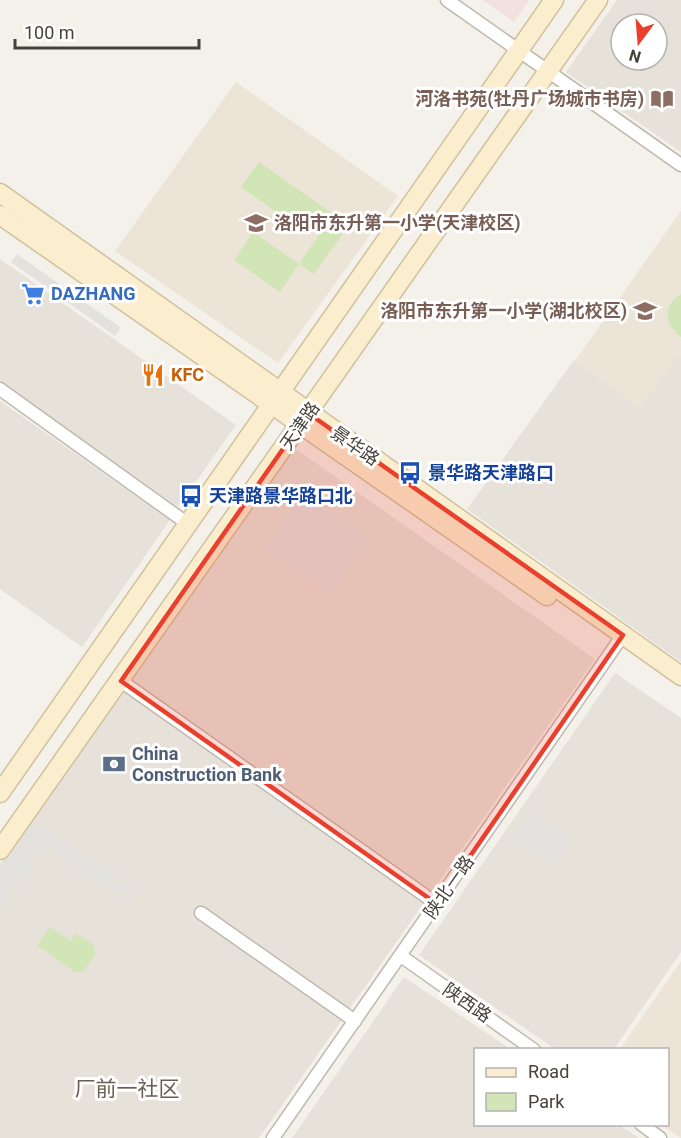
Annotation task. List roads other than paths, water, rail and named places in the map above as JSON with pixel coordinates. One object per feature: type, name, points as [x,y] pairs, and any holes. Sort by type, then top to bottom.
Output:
[{"type":"main road","name":"天津路","points":[[0,793],[554,0]]},
{"type":"main road","name":"天津路","points":[[0,850],[598,0]]},
{"type":"main road","name":"景华路","points":[[0,193],[275,399]]},
{"type":"main road","name":"景华路","points":[[0,215],[304,419],[620,640],[681,688]]},
{"type":"main road","name":"景华路","points":[[620,640],[681,676]]},
{"type":"street","points":[[447,0],[681,165]]},
{"type":"street","points":[[0,389],[188,524]]},
{"type":"street","name":"陕北一路","points":[[273,1138],[620,640]]},
{"type":"street","points":[[121,681],[437,904]]},
{"type":"street","points":[[201,913],[355,1021]]},
{"type":"street","name":"陕西路","points":[[401,956],[531,1048]]},
{"type":"street","points":[[642,1126],[660,1138]]},
{"type":"place","name":"河洛书苑(牡丹广场城市书房)","points":[[662,99]]},
{"type":"place","name":"洛阳市东升第一小学(天津校区)","points":[[256,223]]},
{"type":"place","name":"DAZHANG","points":[[33,294]]},
{"type":"place","name":"洛阳市东升第一小学(湖北校区)","points":[[645,311]]},
{"type":"place","name":"KFC","points":[[153,375]]},
{"type":"place","name":"景华路天津路口","points":[[410,473]]},
{"type":"place","name":"天津路景华路口北","points":[[191,496]]},
{"type":"place","name":"China Construction Bank","points":[[114,764]]},
{"type":"district","name":"厂前一社区","points":[[127,1089]]}]
